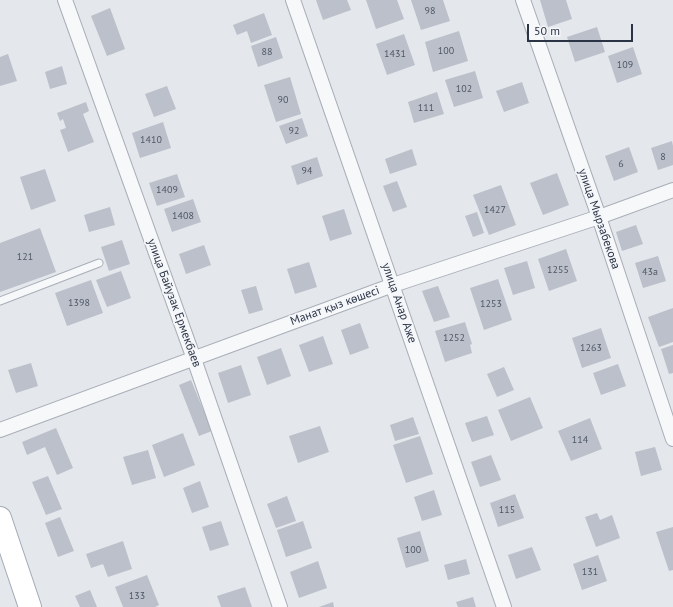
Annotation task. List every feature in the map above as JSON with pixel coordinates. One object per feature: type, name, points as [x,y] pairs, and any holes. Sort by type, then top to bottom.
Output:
[{"type":"main road","points":[[0,518],[30,607]]},
{"type":"street","name":"улица Байузак Ермекбаев","points":[[65,0],[194,359],[280,607]]},
{"type":"street","name":"улица Анар Аже","points":[[293,0],[504,607]]},
{"type":"street","name":"улица Мырзабекова","points":[[523,0],[599,217],[673,439]]},
{"type":"street","name":"Манат қыз көшесі","points":[[0,430],[393,285],[599,217],[673,190]]},
{"type":"lane","points":[[0,301],[99,263]]},
{"type":"building","points":[[316,0],[347,0],[351,10],[323,20]]},
{"type":"building","points":[[366,0],[397,0],[404,19],[376,29]]},
{"type":"building","points":[[411,0],[443,0],[450,21],[421,30]]},
{"type":"building","points":[[540,0],[566,0],[572,19],[548,27]]},
{"type":"building","points":[[110,8],[125,49],[107,56],[91,16]]},
{"type":"building","points":[[264,13],[272,35],[251,43],[247,31],[237,35],[233,25]]},
{"type":"building","points":[[597,27],[605,52],[575,62],[567,37]]},
{"type":"building","points":[[459,31],[468,61],[433,72],[425,42]]},
{"type":"building","points":[[404,34],[415,65],[387,75],[376,44]]},
{"type":"building","points":[[276,37],[283,58],[258,67],[251,46]]},
{"type":"building","points":[[633,47],[642,74],[617,83],[608,56]]},
{"type":"building","points":[[8,54],[17,81],[0,86],[0,57]]},
{"type":"building","points":[[62,66],[67,84],[50,89],[45,72]]},
{"type":"building","points":[[475,71],[483,98],[454,107],[445,80]]},
{"type":"building","points":[[290,77],[301,114],[276,122],[264,85]]},
{"type":"building","points":[[522,82],[529,103],[504,112],[496,91]]},
{"type":"building","points":[[167,86],[176,109],[154,117],[145,94]]},
{"type":"building","points":[[437,92],[444,114],[414,123],[408,102]]},
{"type":"building","points":[[86,102],[89,111],[83,114],[94,142],[68,152],[60,130],[66,128],[63,119],[60,121],[57,113]]},
{"type":"building","points":[[302,118],[308,136],[286,144],[279,126]]},
{"type":"building","points":[[163,122],[171,148],[140,158],[132,133]]},
{"type":"building","points":[[672,141],[673,165],[658,170],[651,148]]},
{"type":"building","points":[[629,147],[638,172],[614,181],[605,156]]},
{"type":"building","points":[[412,149],[417,165],[390,174],[385,159]]},
{"type":"building","points":[[317,157],[323,176],[297,185],[291,166]]},
{"type":"building","points":[[45,169],[56,201],[31,210],[20,177]]},
{"type":"building","points":[[557,173],[569,205],[543,215],[530,183]]},
{"type":"building","points":[[177,174],[185,197],[157,206],[149,183]]},
{"type":"building","points":[[397,181],[407,207],[393,212],[383,186]]},
{"type":"building","points":[[501,185],[516,225],[489,235],[473,195]]},
{"type":"building","points":[[193,199],[201,222],[172,232],[164,209]]},
{"type":"building","points":[[110,207],[115,225],[89,232],[84,215]]},
{"type":"building","points":[[344,209],[352,234],[330,241],[322,216]]},
{"type":"building","points":[[477,212],[484,233],[473,237],[465,216]]},
{"type":"building","points":[[636,225],[643,244],[622,251],[616,232]]},
{"type":"building","points":[[40,228],[56,272],[0,292],[0,243]]},
{"type":"building","points":[[122,240],[130,264],[109,271],[101,247]]},
{"type":"building","points":[[204,245],[211,265],[186,274],[179,254]]},
{"type":"building","points":[[566,249],[577,281],[549,291],[538,259]]},
{"type":"building","points":[[658,256],[666,281],[643,288],[635,263]]},
{"type":"building","points":[[527,261],[535,288],[513,295],[504,268]]},
{"type":"building","points":[[309,262],[317,287],[295,294],[287,269]]},
{"type":"building","points":[[121,271],[131,298],[107,307],[96,280]]},
{"type":"building","points":[[498,279],[512,320],[484,330],[470,288]]},
{"type":"building","points":[[91,280],[103,313],[67,326],[55,293]]},
{"type":"building","points":[[256,286],[263,310],[249,314],[241,290]]},
{"type":"building","points":[[438,286],[450,317],[434,322],[422,291]]},
{"type":"building","points":[[673,308],[673,342],[659,347],[648,317]]},
{"type":"building","points":[[465,322],[472,344],[470,345],[472,353],[445,362],[435,331]]},
{"type":"building","points":[[360,323],[369,348],[350,355],[341,330]]},
{"type":"building","points":[[601,328],[611,358],[582,368],[572,338]]},
{"type":"building","points":[[323,336],[333,364],[309,372],[299,345]]},
{"type":"building","points":[[673,345],[673,373],[669,374],[661,349]]},
{"type":"building","points":[[281,348],[291,376],[267,385],[257,357]]},
{"type":"building","points":[[31,363],[38,386],[16,393],[8,370]]},
{"type":"building","points":[[618,364],[626,386],[601,395],[593,373]]},
{"type":"building","points":[[241,365],[251,395],[228,403],[218,373]]},
{"type":"building","points":[[504,367],[514,390],[497,397],[487,374]]},
{"type":"building","points":[[191,380],[212,431],[199,436],[179,385]]},
{"type":"building","points":[[530,397],[543,428],[511,441],[498,410]]},
{"type":"building","points":[[487,416],[494,435],[472,442],[465,423]]},
{"type":"building","points":[[413,417],[419,434],[395,441],[390,425]]},
{"type":"building","points":[[590,418],[602,449],[571,461],[558,431]]},
{"type":"building","points":[[320,426],[329,452],[298,463],[289,436]]},
{"type":"building","points":[[56,428],[73,468],[57,475],[45,447],[27,455],[22,442]]},
{"type":"building","points":[[183,433],[195,465],[164,477],[152,445]]},
{"type":"building","points":[[420,436],[433,474],[406,483],[393,445]]},
{"type":"building","points":[[655,447],[662,470],[641,476],[635,452]]},
{"type":"building","points":[[148,450],[156,478],[132,485],[123,457]]},
{"type":"building","points":[[491,455],[501,480],[480,487],[471,462]]},
{"type":"building","points":[[48,476],[62,509],[46,515],[32,482]]},
{"type":"building","points":[[200,481],[209,507],[192,513],[183,488]]},
{"type":"building","points":[[434,490],[442,515],[422,521],[414,497]]},
{"type":"building","points":[[515,494],[524,518],[498,527],[490,503]]},
{"type":"building","points":[[287,496],[296,521],[276,528],[267,504]]},
{"type":"building","points":[[597,513],[600,520],[612,515],[620,538],[596,547],[585,517]]},
{"type":"building","points":[[60,517],[74,551],[58,557],[45,523]]},
{"type":"building","points":[[221,521],[229,545],[210,551],[202,527]]},
{"type":"building","points":[[303,521],[312,548],[286,557],[277,530]]},
{"type":"building","points":[[673,527],[673,570],[669,571],[656,532]]},
{"type":"building","points":[[420,531],[429,561],[406,568],[397,538]]},
{"type":"building","points":[[123,541],[132,569],[108,577],[103,564],[91,568],[86,554]]},
{"type":"building","points":[[532,547],[541,570],[516,579],[508,555]]},
{"type":"building","points":[[598,555],[607,581],[582,590],[573,564]]},
{"type":"building","points":[[466,559],[470,574],[448,580],[444,565]]},
{"type":"building","points":[[318,561],[327,588],[299,598],[290,572]]},
{"type":"building","points":[[147,575],[159,605],[155,607],[123,607],[115,587]]},
{"type":"building","points":[[245,587],[252,607],[221,607],[217,596]]},
{"type":"building","points":[[90,590],[97,607],[80,607],[75,596]]},
{"type":"building","points":[[473,597],[476,607],[458,607],[456,602]]},
{"type":"building","points":[[333,602],[334,607],[319,607]]}]
